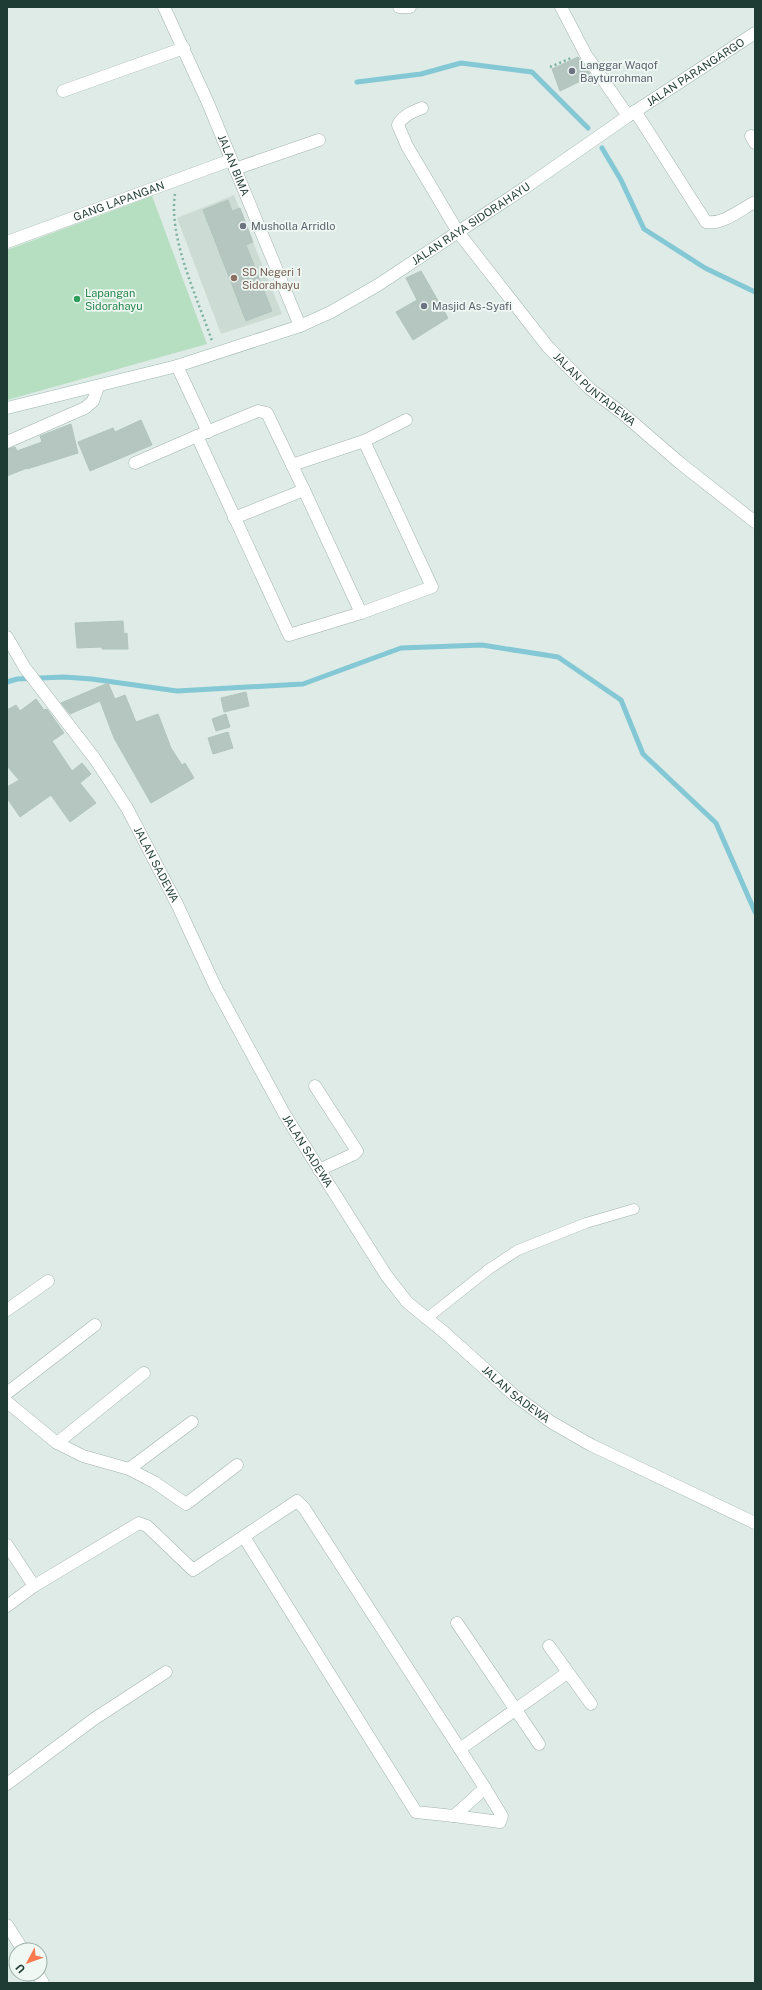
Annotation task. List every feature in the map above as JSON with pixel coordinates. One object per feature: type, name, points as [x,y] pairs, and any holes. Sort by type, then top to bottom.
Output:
[{"type":"street","name":"JALAN BIMA","points":[[164,7],[184,48],[300,326]]},
{"type":"street","points":[[399,7],[410,7]]},
{"type":"street","points":[[561,7],[585,52],[632,114],[706,222],[720,221],[755,202]]},
{"type":"street","name":"JALAN PARANGARGO","points":[[632,114],[755,33]]},
{"type":"street","points":[[63,91],[184,48]]},
{"type":"street","name":"JALAN PUNTADEWA","points":[[422,108],[401,120],[398,125],[399,131],[458,232],[548,347],[575,374],[680,463],[755,522]]},
{"type":"street","name":"JALAN RAYA SIDORAHAYU","points":[[7,408],[98,387],[177,366],[300,326],[331,312],[378,286],[632,114]]},
{"type":"street","name":"GANG LAPANGAN","points":[[7,242],[177,180],[319,140]]},
{"type":"street","points":[[177,366],[234,518],[289,635],[361,613],[432,587],[364,441]]},
{"type":"street","points":[[7,442],[86,408],[93,401],[98,387]]},
{"type":"street","points":[[135,463],[258,411],[267,413],[361,613]]},
{"type":"street","points":[[292,465],[364,441],[406,420]]},
{"type":"street","points":[[234,518],[304,490]]},
{"type":"street","name":"JALAN SADEWA","points":[[7,637],[25,668],[95,759],[127,808],[176,904],[215,986],[285,1115],[386,1275],[407,1302],[426,1319],[446,1333],[514,1395],[551,1422],[591,1445],[755,1523]]},
{"type":"street","points":[[315,1086],[356,1151],[354,1154],[319,1170]]},
{"type":"street","points":[[7,1310],[48,1281]]},
{"type":"street","points":[[7,1393],[94,1325]]},
{"type":"street","points":[[57,1443],[144,1373]]},
{"type":"street","points":[[7,1402],[57,1443],[83,1456],[129,1469],[154,1482],[186,1504],[237,1465]]},
{"type":"street","points":[[129,1469],[192,1422]]},
{"type":"street","points":[[7,1606],[34,1586],[139,1523],[147,1526],[194,1570],[297,1501],[304,1508],[485,1788],[502,1816],[500,1822],[416,1812],[244,1537]]},
{"type":"street","points":[[7,1546],[34,1586]]},
{"type":"street","points":[[456,1623],[539,1744]]},
{"type":"street","points":[[549,1646],[591,1704]]},
{"type":"street","points":[[7,1784],[94,1719],[166,1672]]},
{"type":"street","points":[[460,1749],[568,1673]]},
{"type":"street","points":[[454,1816],[485,1788]]},
{"type":"street","points":[[7,1925],[18,1942]]},
{"type":"lane","points":[[426,1319],[489,1269],[518,1250],[586,1222],[634,1209]]},
{"type":"path","points":[[550,67],[585,52]]},
{"type":"path","points":[[177,180],[174,201],[174,225],[178,242],[216,353]]},
{"type":"shaded area","name":"SD Negeri 1 Sidorahayu","points":[[234,195],[282,314],[221,334],[177,218]]},
{"type":"green space","name":"Lapangan Sidorahayu","points":[[152,196],[207,344],[7,400],[7,250]]},
{"type":"building","name":"Langgar Waqof Bayturrohman","points":[[578,57],[590,74],[586,75],[587,78],[560,91],[552,69]]},
{"type":"building","points":[[228,200],[232,211],[240,208],[253,242],[246,245],[272,311],[246,321],[203,210]]},
{"type":"building","name":"Masjid As-Syafi","points":[[421,271],[448,318],[413,340],[396,312],[417,300],[406,278]]},
{"type":"building","points":[[141,420],[152,445],[90,471],[78,442],[113,428],[115,432]]},
{"type":"building","points":[[71,424],[78,453],[27,468],[7,476],[7,449],[15,447],[17,451],[42,442],[40,436]]},
{"type":"building","points":[[123,621],[124,634],[127,633],[128,649],[102,649],[102,647],[77,648],[75,623]]},
{"type":"building","points":[[108,683],[115,699],[125,695],[136,722],[158,714],[171,748],[182,765],[185,763],[194,778],[151,803],[114,738],[100,701],[70,714],[61,703]]},
{"type":"building","points":[[246,692],[249,706],[224,712],[221,698]]},
{"type":"building","points":[[36,699],[44,710],[47,709],[64,733],[52,741],[72,771],[82,763],[91,774],[80,783],[96,803],[70,822],[51,795],[20,817],[7,798],[7,787],[19,780],[7,766],[7,710],[16,705],[20,711]]},
{"type":"building","points":[[226,714],[230,727],[216,731],[212,719]]},
{"type":"building","points":[[228,732],[233,748],[213,754],[208,738]]},
{"type":"waterway","points":[[357,82],[421,74],[461,63],[532,72],[588,128]]},
{"type":"waterway","points":[[602,148],[621,180],[644,229],[705,268],[755,292]]},
{"type":"waterway","points":[[7,682],[17,679],[64,677],[92,679],[177,691],[303,684],[401,648],[482,645],[558,657],[621,700],[643,754],[716,823],[755,912]]},
{"type":"place","name":"Langgar Waqof Bayturrohman","points":[[572,71]]},
{"type":"place","name":"Musholla Arridlo","points":[[243,226]]},
{"type":"place","name":"SD Negeri 1 Sidorahayu","points":[[234,278]]},
{"type":"place","name":"Lapangan Sidorahayu","points":[[77,299]]},
{"type":"place","name":"Masjid As-Syafi","points":[[424,306]]}]
